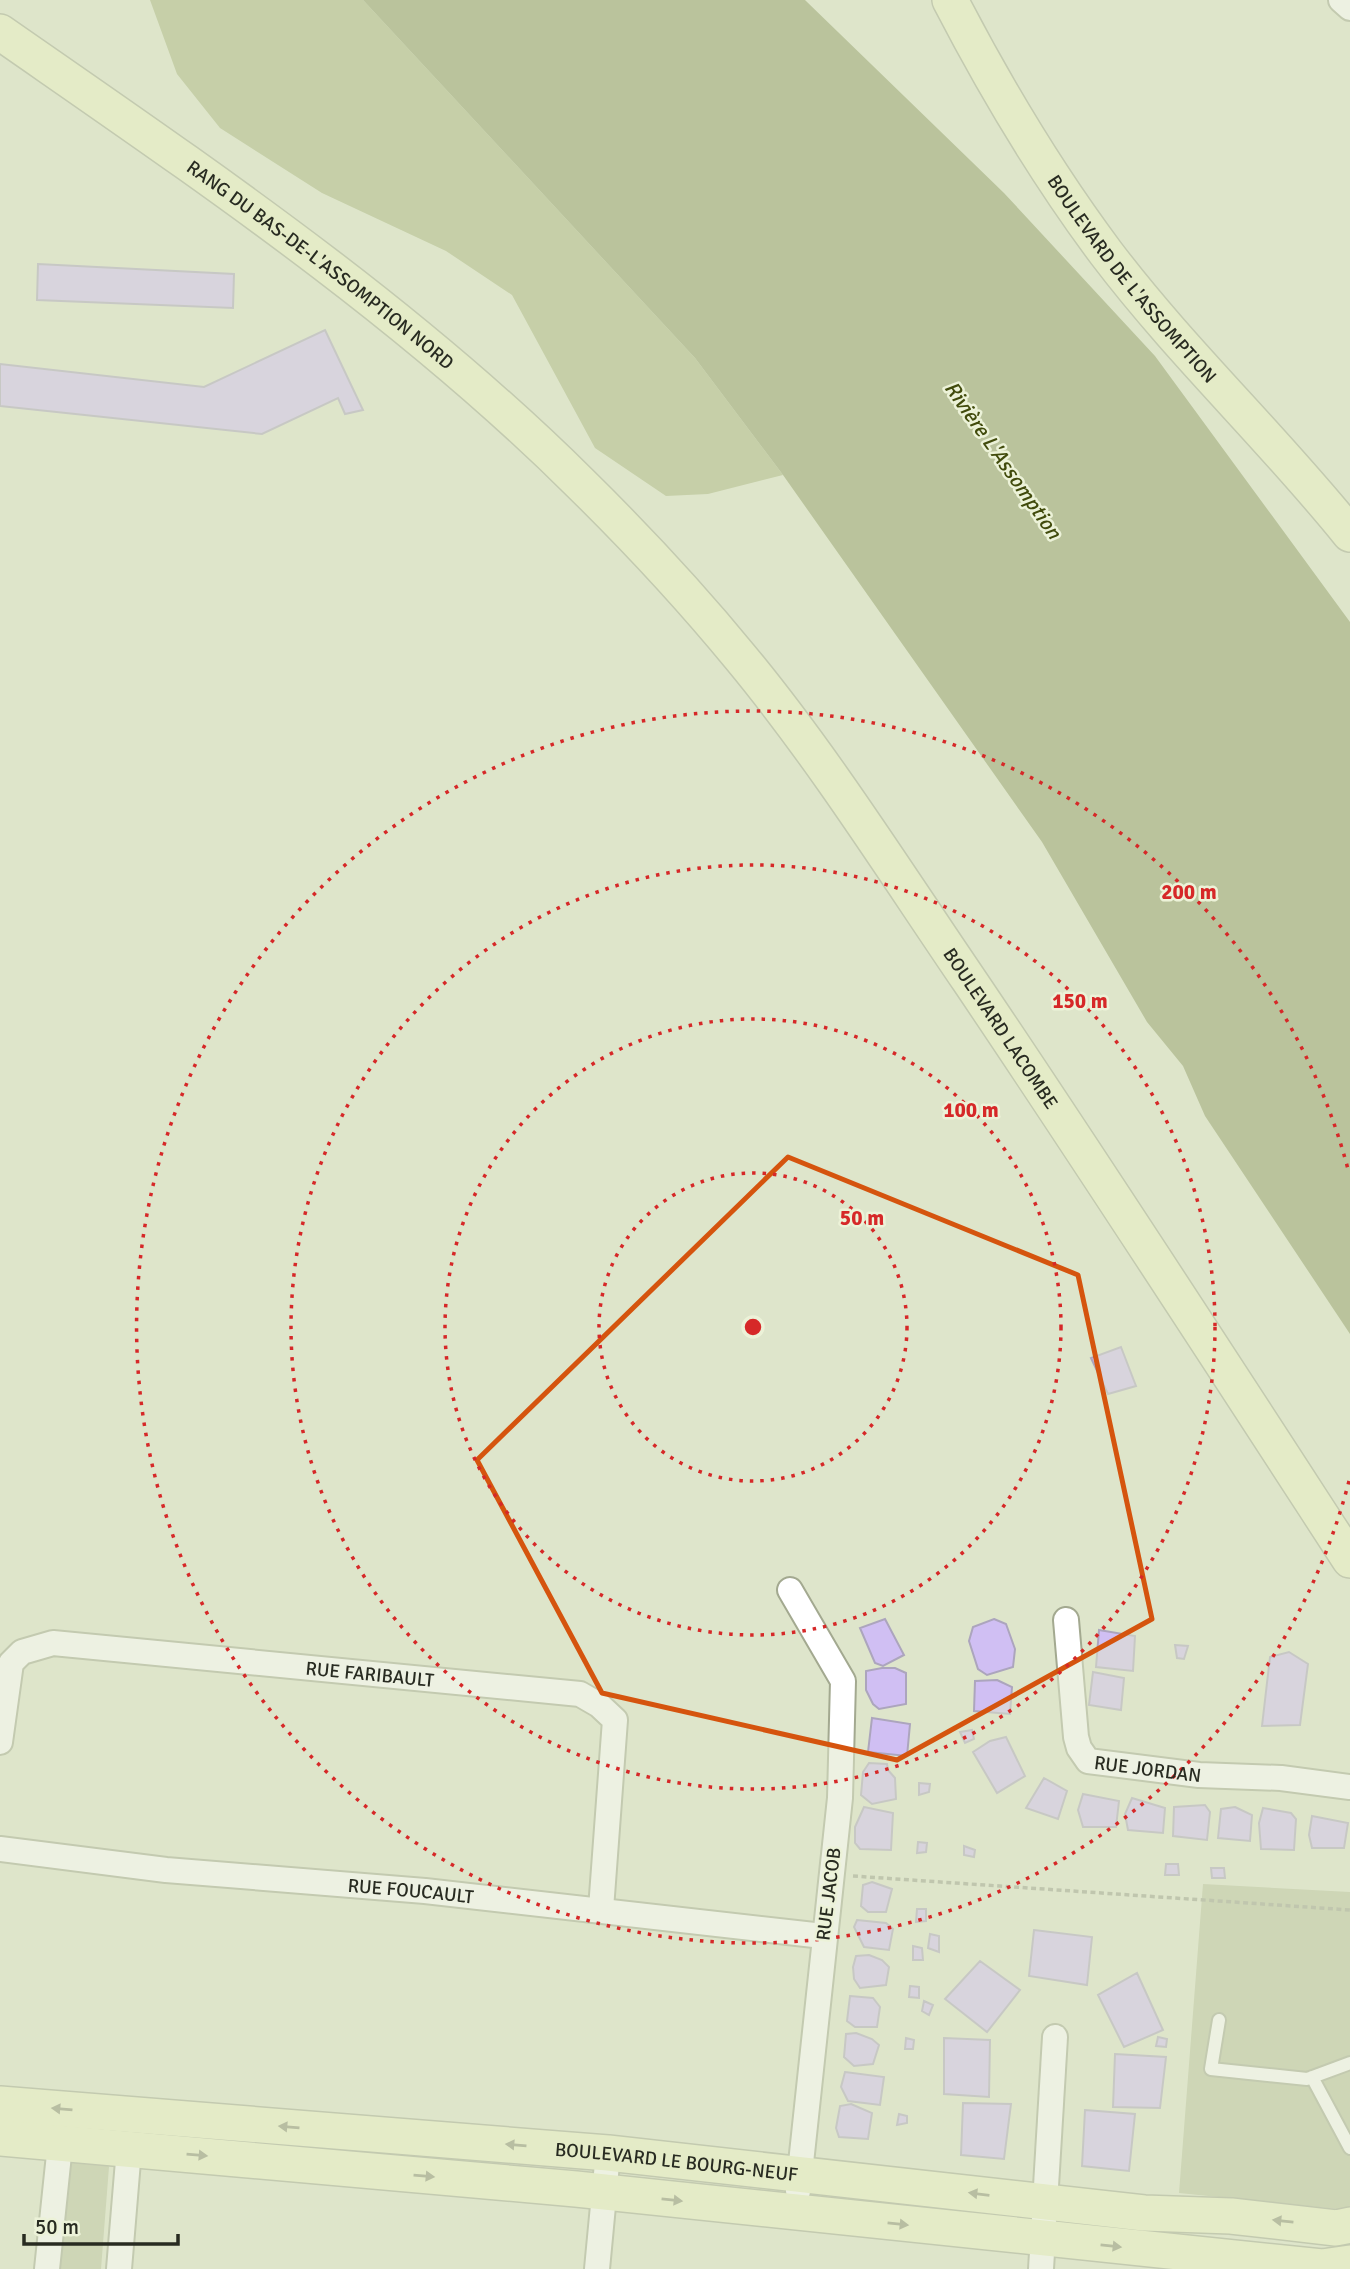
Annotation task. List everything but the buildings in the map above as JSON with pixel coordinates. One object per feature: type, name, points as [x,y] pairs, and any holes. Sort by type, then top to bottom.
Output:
[{"type":"street","name":"BOULEVARD DE L'ASSOMPTION","points":[[950,0],[1066,196],[1108,255],[1308,481],[1350,534]]},
{"type":"street","points":[[1341,0],[1350,8]]},
{"type":"street","name":"RANG DU BAS-DE-L'ASSOMPTION NORD","points":[[0,32],[242,201],[372,299],[508,414],[620,523]]},
{"type":"street","name":"BOULEVARD LACOMBE","points":[[620,523],[744,661],[816,758],[1084,1149],[1350,1560]]},
{"type":"street","name":"RUE JACOB","points":[[790,1590],[843,1681],[840,1798],[823,1936],[796,2213]]},
{"type":"street","name":"RUE JORDAN","points":[[1066,1620],[1076,1737],[1087,1761],[1199,1775],[1281,1779],[1350,1787]]},
{"type":"street","name":"RUE FARIBAULT","points":[[0,1742],[11,1663],[22,1652],[52,1643],[580,1694],[599,1705],[615,1720],[609,1831],[601,1909]]},
{"type":"street","name":"RUE FOUCAULT","points":[[0,1849],[166,1870],[601,1909],[823,1936]]},
{"type":"street","points":[[1042,2254],[1055,2036]]},
{"type":"street","name":"BOULEVARD LE BOURG-NEUF","points":[[0,2104],[608,2153],[1144,2213],[1318,2224],[1336,2228],[1350,2224]]},
{"type":"street","name":"BOULEVARD LE BOURG-NEUF","points":[[0,2138],[604,2192],[796,2213],[1042,2254],[1322,2267],[1350,2263]]},
{"type":"street","points":[[47,2269],[60,2145]]},
{"type":"street","points":[[119,2269],[129,2149]]},
{"type":"street","points":[[597,2269],[608,2153]]},
{"type":"lane","points":[[1219,2020],[1211,2069],[1312,2077],[1350,2063]]},
{"type":"lane","points":[[1312,2077],[1350,2148]]},
{"type":"path","points":[[830,1874],[1350,1910]]},
{"type":"highlighted area","points":[[788,1157],[1078,1275],[1152,1619],[897,1760],[602,1693],[477,1460]]},
{"type":"shaded area","points":[[150,0],[363,0],[695,358],[783,475],[708,494],[666,496],[595,448],[512,295],[446,251],[322,193],[220,128],[177,74]]},
{"type":"shaded area","points":[[1203,1884],[1350,1892],[1350,2209],[1179,2193]]},
{"type":"shaded area","points":[[100,2154],[109,2167],[101,2269],[55,2269],[65,2159]]},
{"type":"water","name":"Rivière L'Assomption","points":[[363,0],[805,0],[1004,193],[1155,356],[1350,622],[1350,1334],[1205,1116],[1183,1066],[1147,1022],[1042,842],[783,475],[695,358]]}]
